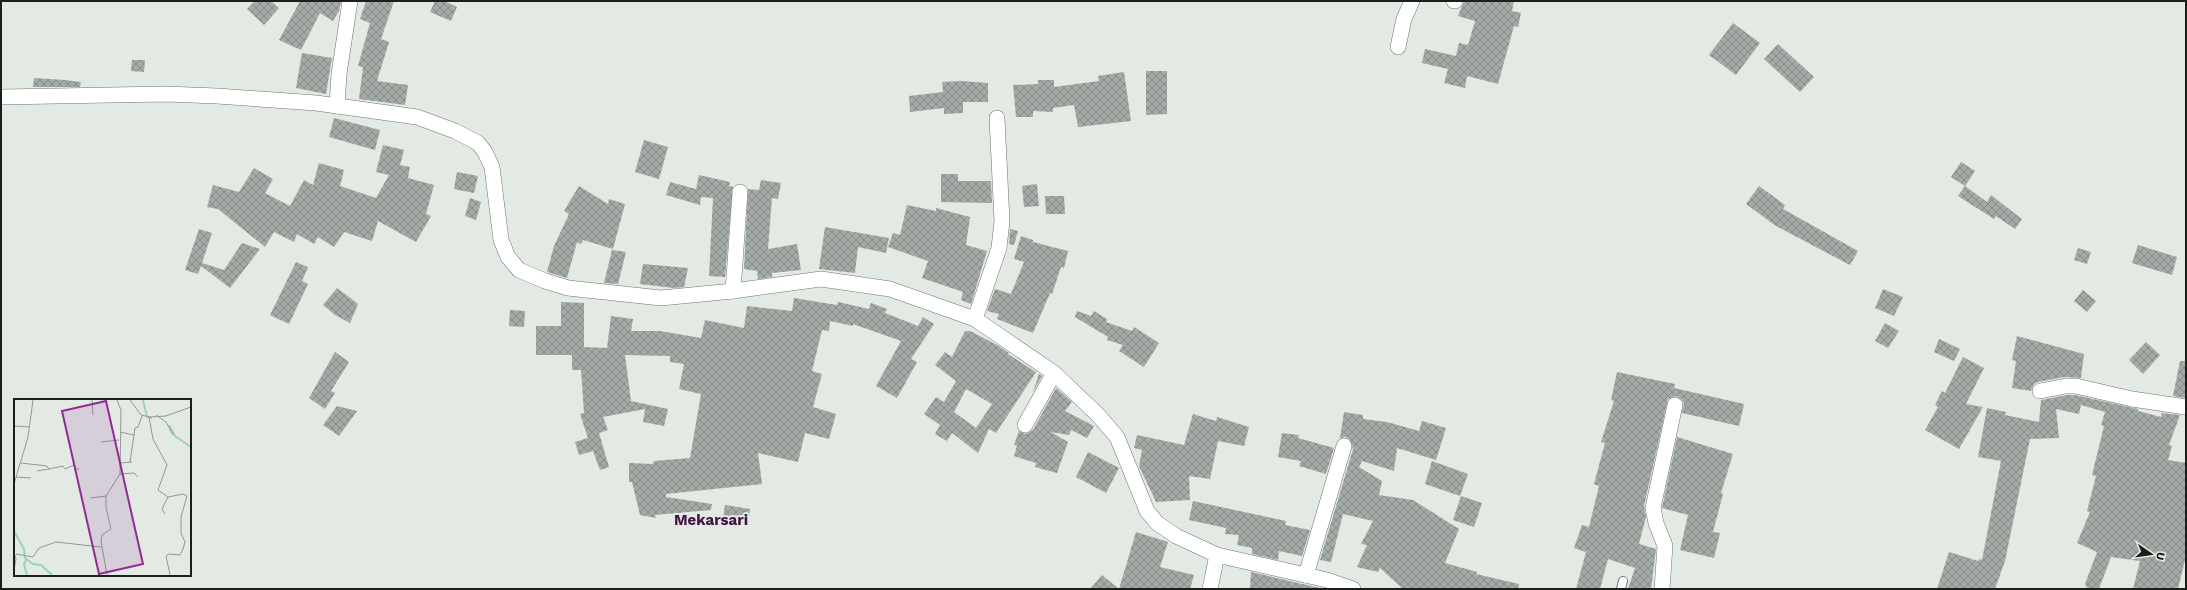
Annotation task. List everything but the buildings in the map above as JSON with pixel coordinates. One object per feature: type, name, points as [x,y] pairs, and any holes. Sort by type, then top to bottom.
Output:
[{"type":"street","points":[[337,106],[339,74],[350,1]]},
{"type":"street","points":[[1398,46],[1404,19],[1412,1]]},
{"type":"street","points":[[1,97],[166,94],[337,106],[417,117],[455,131],[478,143],[485,152],[492,167],[501,240],[508,257],[519,270],[545,281],[568,288],[661,298],[733,291],[821,279],[890,289],[975,319],[1054,373],[1082,398],[1117,437],[1147,512],[1157,523],[1176,536],[1217,555],[1306,575],[1353,589]]},
{"type":"street","points":[[975,319],[999,248],[1002,221],[997,118]]},
{"type":"street","points":[[733,291],[740,192]]},
{"type":"street","points":[[1025,425],[1054,373]]},
{"type":"street","points":[[2040,391],[2066,386],[2076,386],[2132,399],[2186,407]]},
{"type":"street","points":[[1662,589],[1666,546],[1656,523],[1653,508],[1675,405]]},
{"type":"street","points":[[1306,575],[1344,446]]},
{"type":"street","points":[[1210,589],[1217,555]]},
{"type":"district","name":"Mekarsari","points":[[711,520]]}]
